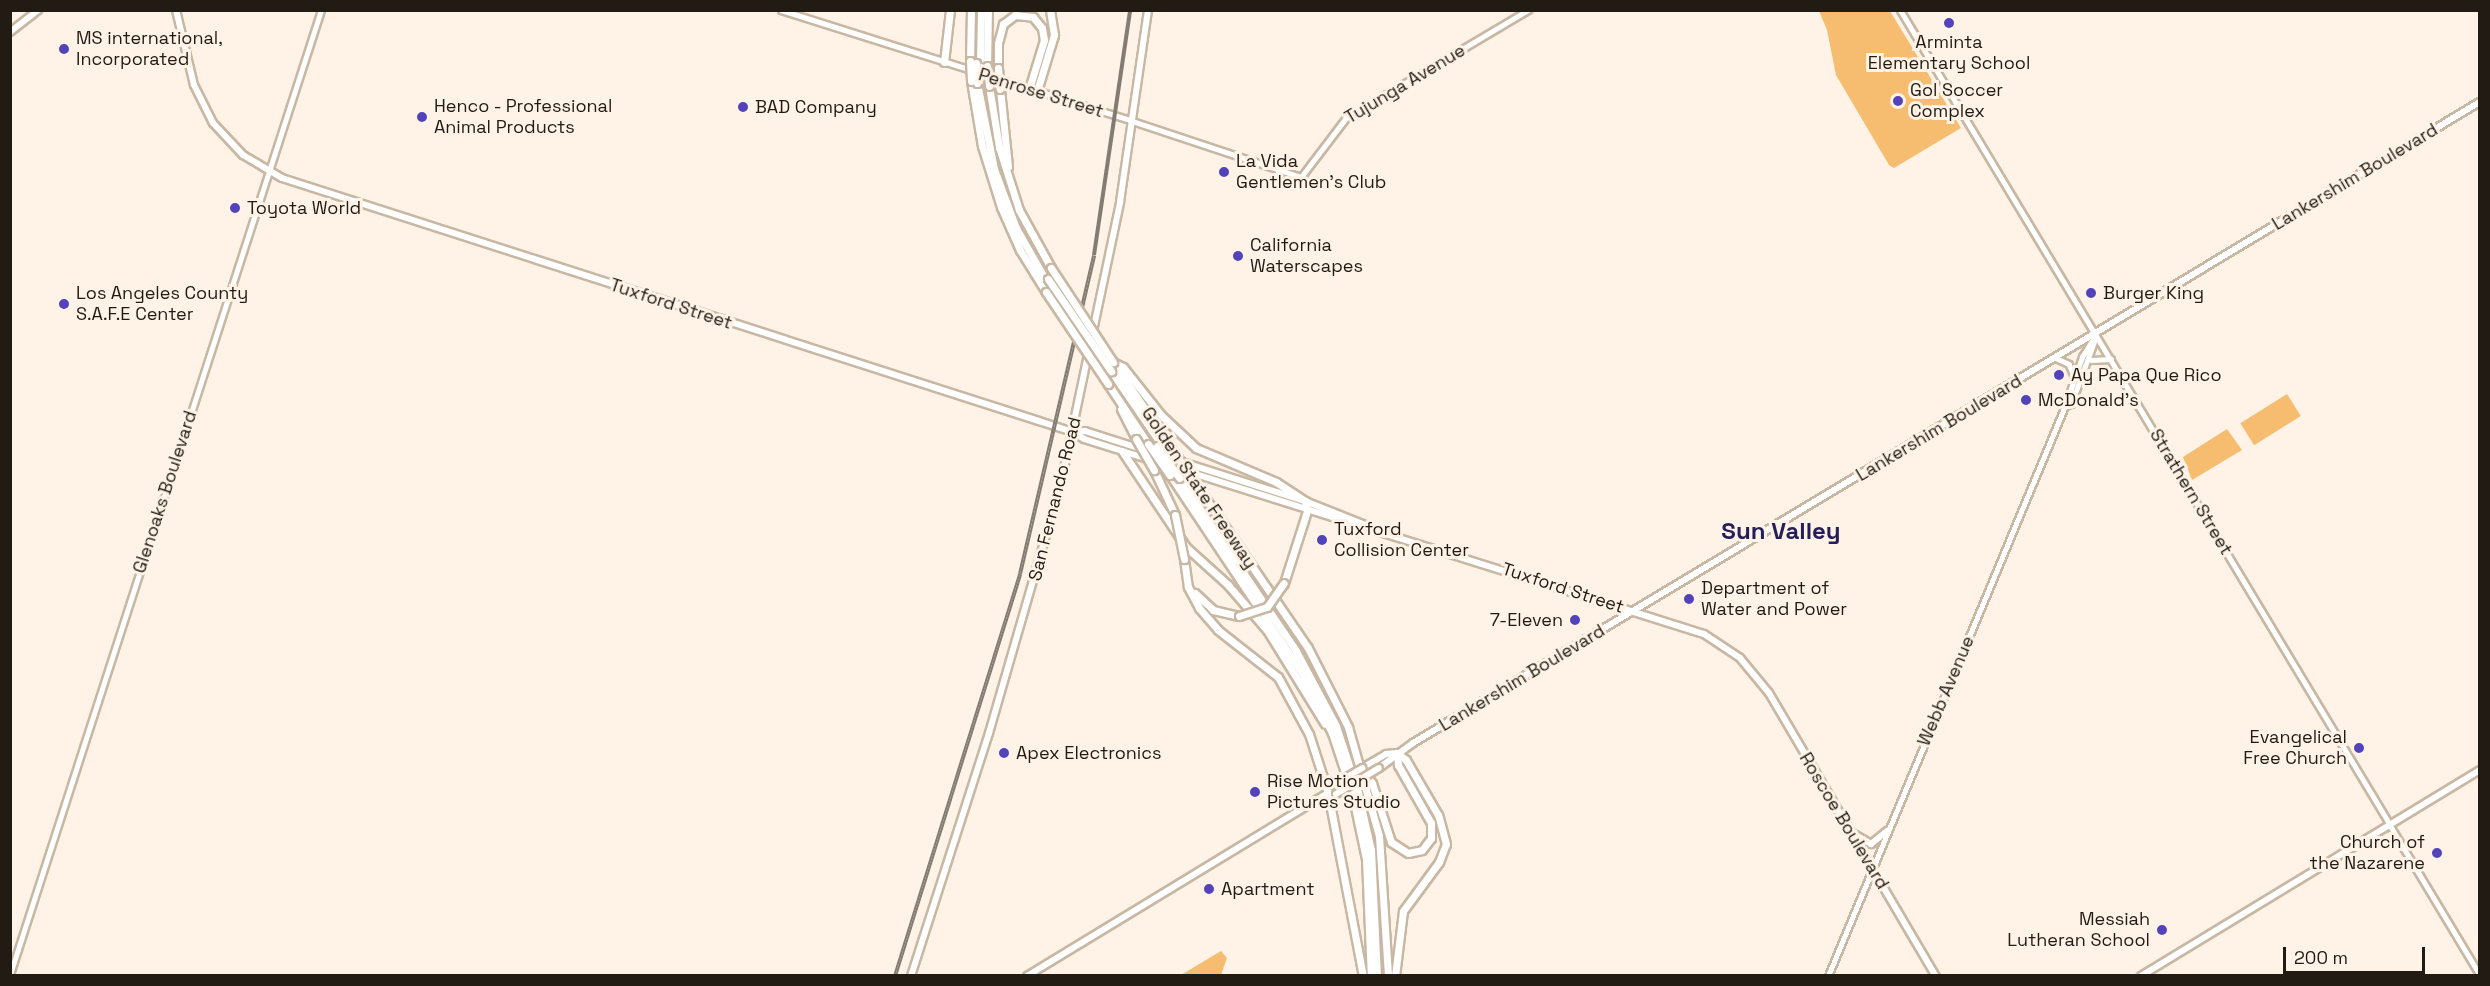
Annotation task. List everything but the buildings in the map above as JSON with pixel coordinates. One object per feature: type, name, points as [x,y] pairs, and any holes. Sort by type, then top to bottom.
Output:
[{"type":"highway","points":[[944,62],[950,10]]},
{"type":"highway","name":"Golden State Freeway","points":[[971,10],[979,64],[982,146],[1001,207],[1020,250],[1110,377],[1114,393],[1297,664],[1332,733],[1352,793],[1364,848],[1371,975]]},
{"type":"highway","points":[[979,64],[980,10]]},
{"type":"highway","name":"Golden State Freeway","points":[[988,10],[979,64],[980,84],[1008,178],[1023,219],[1051,268],[1113,362],[1308,648],[1348,727],[1364,773],[1383,859],[1388,975]]},
{"type":"highway","points":[[1033,90],[1054,35],[1050,10]]},
{"type":"highway","points":[[1008,178],[999,89],[998,43],[1003,24],[1015,15],[1032,17],[1042,28],[1044,40],[1033,90]]},
{"type":"highway","points":[[980,84],[986,124],[1006,194],[1047,285],[1307,661],[1337,721],[1362,789],[1372,834],[1379,897],[1379,975]]},
{"type":"highway","points":[[1113,362],[1123,367],[1161,415],[1196,448],[1276,482],[1305,501],[1307,510],[1284,583],[1267,607],[1239,616],[1221,613],[1199,599],[1191,585],[1175,515],[1114,393]]},
{"type":"highway","points":[[1122,451],[1186,547],[1228,585],[1267,630],[1332,733]]},
{"type":"highway","points":[[1184,559],[1188,588],[1207,619],[1261,660],[1286,687],[1309,734],[1332,793],[1363,975]]},
{"type":"highway","points":[[1364,773],[1372,783],[1391,842],[1408,853],[1422,850],[1431,838],[1431,823],[1398,765],[1397,753]]},
{"type":"highway","points":[[1395,975],[1403,911],[1440,862],[1446,844],[1438,815],[1406,760],[1397,753]]},
{"type":"main road","points":[[10,32],[38,10]]},
{"type":"main road","name":"Tuxford Street","points":[[176,10],[203,106],[225,138],[270,172],[1073,432],[1122,451],[1252,493],[1366,525],[1635,610],[1704,634],[1750,668]]},
{"type":"main road","name":"Glenoaks Boulevard","points":[[10,974],[321,10]]},
{"type":"main road","name":"Penrose Street","points":[[781,10],[1132,122]]},
{"type":"main road","name":"San Fernando Road","points":[[911,975],[989,734],[1073,432],[1108,265],[1148,10]]},
{"type":"main road","name":"Strathern Street","points":[[1900,10],[2390,825]]},
{"type":"main road","name":"Lankershim Boulevard","points":[[1027,975],[1332,793],[1379,768],[1397,753],[2480,102]]},
{"type":"main road","points":[[2091,360],[2111,359]]},
{"type":"main road","name":"Tuxford Street","points":[[1073,432],[1084,431],[1271,490],[1366,525]]},
{"type":"main road","points":[[1252,493],[1256,489],[1271,490]]},
{"type":"main road","name":"Roscoe Boulevard","points":[[1750,668],[1769,693],[1936,975]]},
{"type":"main road","name":"Lankershim Boulevard","points":[[1332,793],[1333,785],[1376,760],[1397,753]]},
{"type":"main road","points":[[2140,975],[2480,770]]},
{"type":"main road","points":[[1850,831],[1868,844],[1887,831]]},
{"type":"street","name":"Tujunga Avenue","points":[[1301,177],[1346,118],[1528,10]]},
{"type":"street","name":"Penrose Street","points":[[1132,122],[1301,177]]},
{"type":"street","name":"Webb Avenue","points":[[2066,406],[2071,404],[2091,360],[2096,334]]},
{"type":"street","name":"Webb Avenue","points":[[1828,975],[2066,406],[2074,376],[2096,334]]},
{"type":"street","points":[[2056,358],[2069,364],[2074,376]]},
{"type":"street","name":"Strathern Street","points":[[2390,825],[2480,975]]},
{"type":"shaded area","name":"Gol Soccer Complex","points":[[1819,11],[1890,11],[1961,128],[1894,168],[1889,165],[1836,75],[1827,30]]},
{"type":"shaded area","points":[[2287,394],[2301,416],[2254,445],[2240,423]]},
{"type":"shaded area","points":[[2227,429],[2242,450],[2192,480],[2183,457]]},
{"type":"shaded area","points":[[1221,951],[1227,958],[1221,975],[1181,975]]},
{"type":"railway","points":[[895,976],[1020,574],[1094,255],[1130,10]]},
{"type":"place","name":"Arminta Elementary School","points":[[1949,23]]},
{"type":"place","name":"MS international, Incorporated","points":[[64,49]]},
{"type":"place","name":"Gol Soccer Complex","points":[[1898,101]]},
{"type":"place","name":"BAD Company","points":[[743,107]]},
{"type":"place","name":"Henco - Professional Animal Products","points":[[422,117]]},
{"type":"place","name":"La Vida Gentlemen's Club","points":[[1224,172]]},
{"type":"place","name":"Toyota World","points":[[235,208]]},
{"type":"place","name":"California Waterscapes","points":[[1238,256]]},
{"type":"place","name":"Burger King","points":[[2091,293]]},
{"type":"place","name":"Los Angeles County S.A.F.E Center","points":[[64,304]]},
{"type":"place","name":"Ay Papa Que Rico","points":[[2059,375]]},
{"type":"place","name":"McDonald's","points":[[2026,400]]},
{"type":"place","name":"Tuxford Collision Center","points":[[1322,540]]},
{"type":"place","name":"Department of Water and Power","points":[[1689,599]]},
{"type":"place","name":"7-Eleven","points":[[1575,620]]},
{"type":"place","name":"Evangelical Free Church","points":[[2359,748]]},
{"type":"place","name":"Apex Electronics","points":[[1004,753]]},
{"type":"place","name":"Rise Motion Pictures Studio","points":[[1255,792]]},
{"type":"place","name":"Church of the Nazarene","points":[[2437,853]]},
{"type":"place","name":"Apartment","points":[[1209,889]]},
{"type":"place","name":"Messiah Lutheran School","points":[[2162,930]]},
{"type":"district","name":"Sun Valley","points":[[1781,531]]}]
